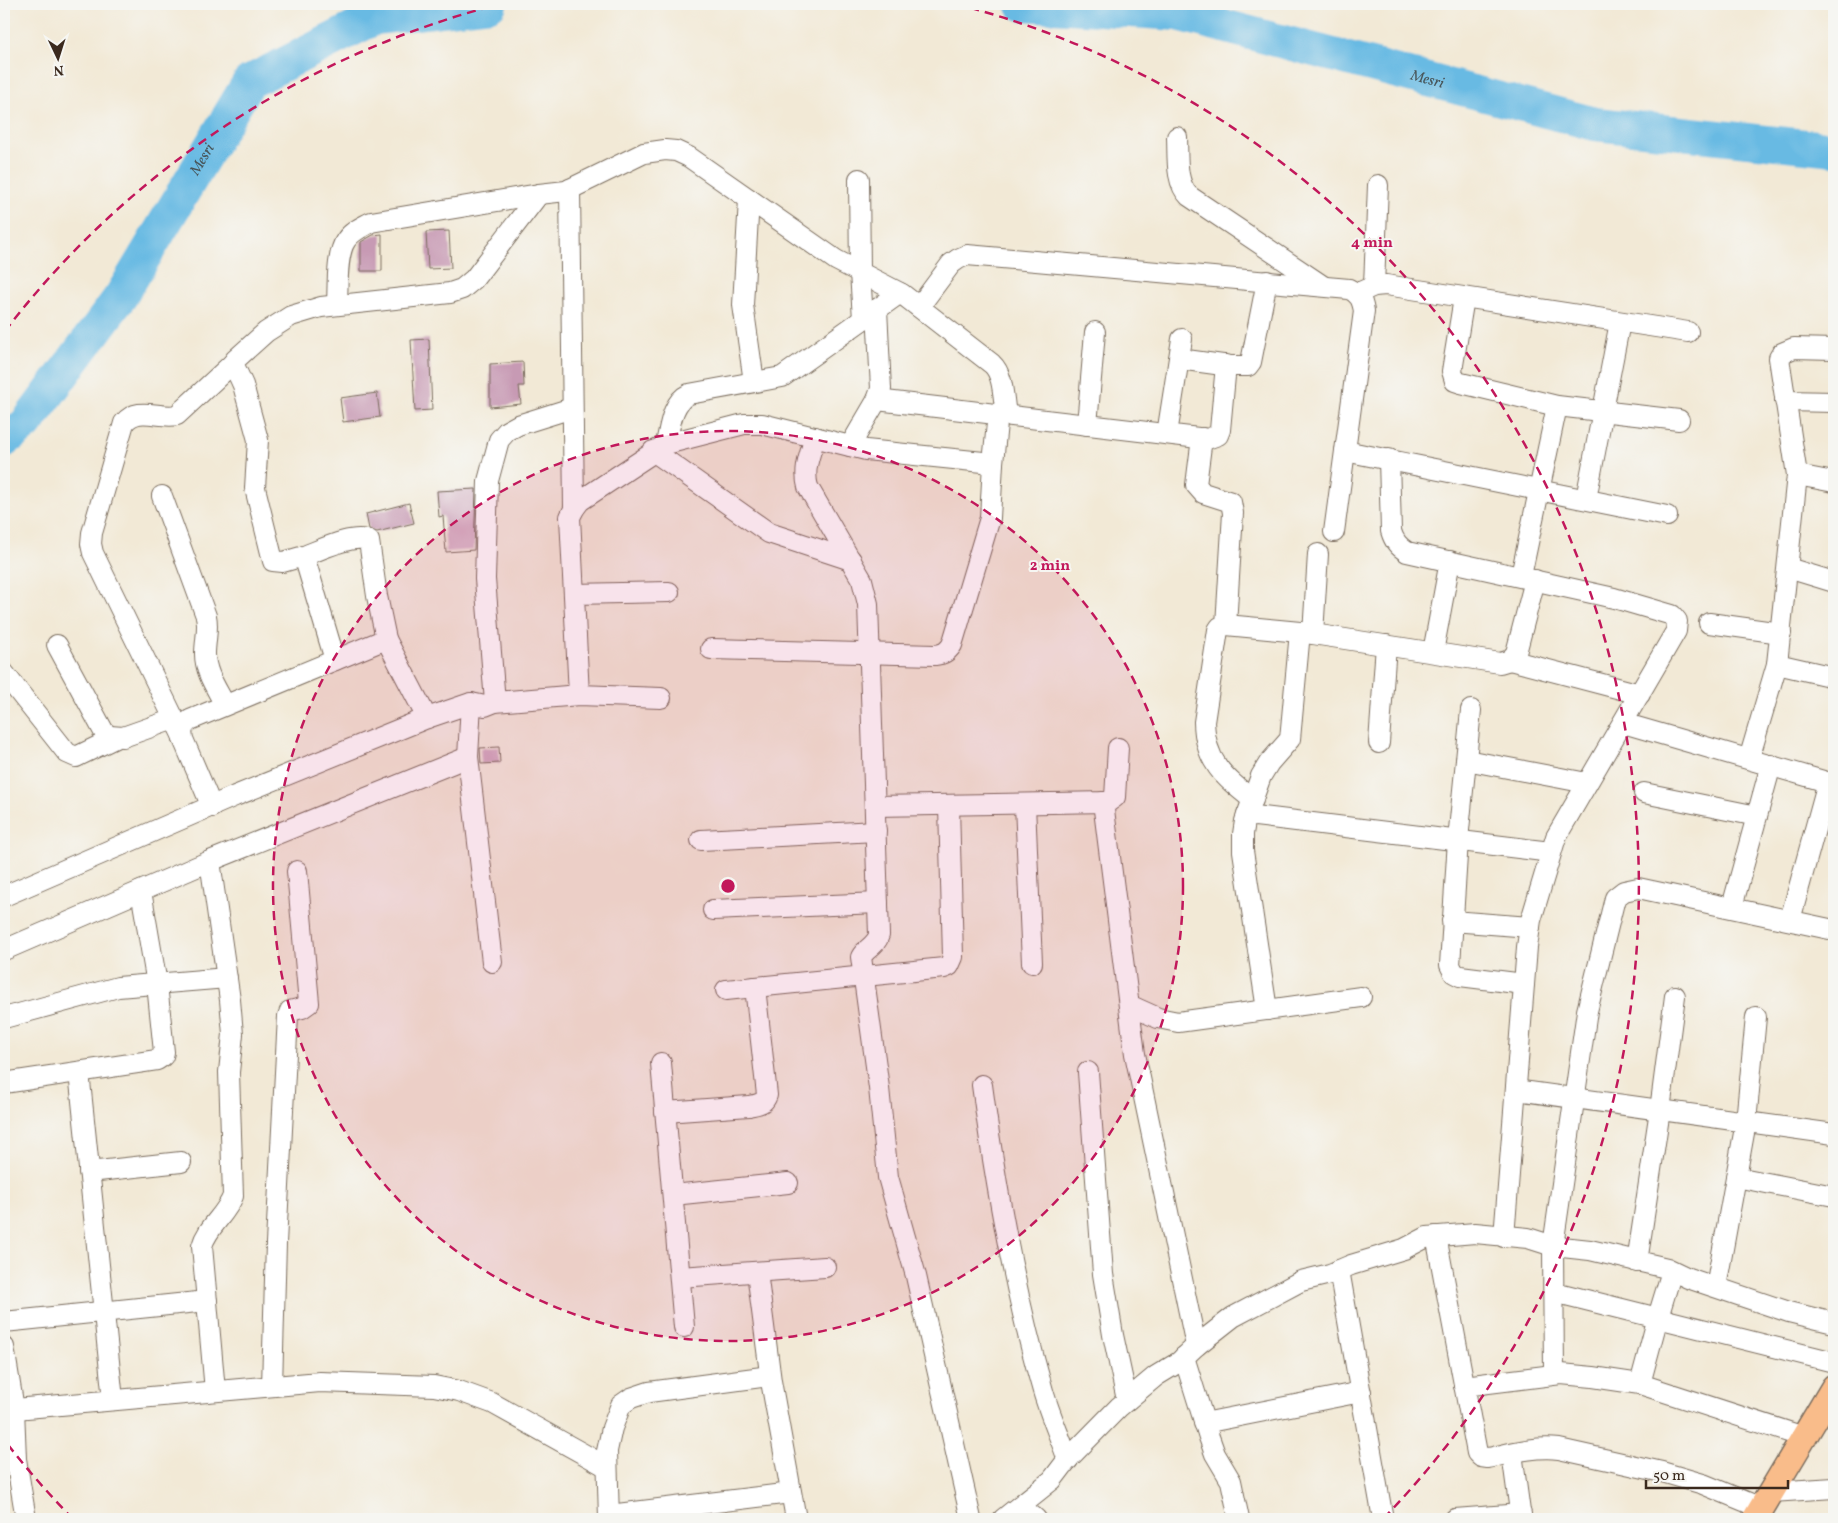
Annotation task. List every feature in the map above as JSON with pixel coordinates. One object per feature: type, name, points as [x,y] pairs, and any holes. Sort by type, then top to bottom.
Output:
[{"type":"main road","points":[[1762,1506],[1834,1387]]},
{"type":"street","points":[[1176,137],[1180,176],[1184,191],[1325,287]]},
{"type":"street","points":[[337,305],[341,251],[346,240],[356,230],[371,222],[539,194],[557,193],[570,189],[644,153],[665,150],[676,151],[689,157],[836,260],[900,293],[997,369],[1002,414],[993,463],[990,518],[952,645],[948,651],[935,655],[711,648]]},
{"type":"street","points":[[850,446],[877,400],[881,389],[870,314],[860,272],[860,179]]},
{"type":"street","points":[[1334,532],[1364,311],[1362,301],[1366,290],[1378,184]]},
{"type":"street","points":[[570,189],[574,509]]},
{"type":"street","points":[[212,807],[178,727],[93,553],[91,544],[92,533],[122,429],[129,417],[144,413],[171,416],[177,414],[266,332],[291,316],[322,307],[450,293],[462,289],[474,279],[539,194]]},
{"type":"street","points":[[749,199],[743,305],[754,382]]},
{"type":"street","points":[[919,307],[951,264],[966,255],[1349,289],[1366,290],[1386,286],[1688,332]]},
{"type":"street","points":[[1179,359],[1226,366],[1248,366],[1251,362],[1267,281]]},
{"type":"street","points":[[659,447],[676,406],[684,396],[776,379],[788,374],[900,293]]},
{"type":"street","points":[[1464,298],[1452,371],[1456,381],[1461,384],[1557,406],[1679,420]]},
{"type":"street","points":[[1586,499],[1620,322]]},
{"type":"street","points":[[1087,424],[1095,332]]},
{"type":"street","points":[[1167,434],[1182,338]]},
{"type":"street","points":[[1749,759],[1777,664],[1797,475],[1779,363],[1782,353],[1794,348],[1834,349]]},
{"type":"street","points":[[233,363],[243,385],[258,440],[255,488],[273,561],[283,562],[353,539],[363,538],[370,541],[377,596],[386,639],[427,718]]},
{"type":"street","points":[[877,400],[1214,438],[1220,430],[1226,366]]},
{"type":"street","points":[[1785,401],[1834,402]]},
{"type":"street","points":[[1510,660],[1516,653],[1540,490],[1557,406]]},
{"type":"street","points":[[495,702],[485,579],[488,481],[499,440],[507,431],[518,425],[572,408]]},
{"type":"street","points":[[580,695],[570,517],[580,501],[659,447],[744,424],[753,424],[878,452],[993,463]]},
{"type":"street","points":[[815,438],[806,468],[808,487],[851,560],[866,591],[870,654],[879,935],[877,942],[862,954],[863,976],[879,1088],[888,1177],[916,1276],[971,1519]]},
{"type":"street","points":[[1202,438],[1196,485],[1203,492],[1231,502],[1233,506],[1226,624]]},
{"type":"street","points":[[659,447],[769,533],[851,560]]},
{"type":"street","points":[[1345,451],[1667,516]]},
{"type":"street","points":[[1390,459],[1391,530],[1393,539],[1406,552],[1622,600],[1672,614],[1677,621],[1676,631],[1560,827],[1551,852],[1530,927],[1504,1237]]},
{"type":"street","points":[[1797,475],[1834,482]]},
{"type":"street","points":[[162,496],[206,616],[208,623],[206,664],[225,705]]},
{"type":"street","points":[[1267,1010],[1243,852],[1242,834],[1265,770],[1290,740],[1318,554]]},
{"type":"street","points":[[304,556],[335,660]]},
{"type":"street","points":[[1433,652],[1450,561]]},
{"type":"street","points":[[1788,568],[1834,582]]},
{"type":"street","points":[[574,594],[669,592]]},
{"type":"street","points":[[1709,623],[1781,634]]},
{"type":"street","points":[[1551,852],[1458,840],[1250,808],[1215,764],[1204,731],[1220,626],[1226,624],[1306,633],[1500,663],[1510,660],[1640,694]]},
{"type":"street","points":[[178,727],[182,732],[184,726],[190,720],[386,639]]},
{"type":"street","points":[[56,645],[104,732],[117,738]]},
{"type":"street","points":[[1379,743],[1386,645]]},
{"type":"street","points":[[1777,664],[1834,677]]},
{"type":"street","points":[[4,673],[67,753],[76,757],[117,738],[178,727]]},
{"type":"street","points":[[4,896],[235,796],[427,718],[471,703],[485,706],[495,702],[580,695],[661,698]]},
{"type":"street","points":[[471,703],[468,758],[492,962]]},
{"type":"street","points":[[1471,710],[1458,840],[1450,965],[1454,972],[1460,976],[1524,984]]},
{"type":"street","points":[[1623,723],[1831,783],[1790,920]]},
{"type":"street","points":[[875,806],[1025,805],[1108,802],[1115,797],[1118,748]]},
{"type":"street","points":[[4,950],[210,861],[468,758]]},
{"type":"street","points":[[1466,760],[1587,782]]},
{"type":"street","points":[[1732,907],[1771,765]]},
{"type":"street","points":[[1644,793],[1757,816]]},
{"type":"street","points":[[1103,802],[1135,1054],[1190,1351],[1204,1423],[1215,1454],[1231,1481],[1239,1519]]},
{"type":"street","points":[[1025,805],[1032,963]]},
{"type":"street","points":[[726,990],[949,966],[953,961],[949,806]]},
{"type":"street","points":[[701,840],[876,831]]},
{"type":"street","points":[[210,861],[233,1034],[229,1072],[233,1196],[230,1203],[204,1238],[202,1246],[215,1391]]},
{"type":"street","points":[[272,1386],[276,1243],[288,1016],[290,1011],[302,1008],[309,1003],[297,870]]},
{"type":"street","points":[[1554,1374],[1554,1246],[1587,1011],[1615,898],[1624,890],[1638,888],[1834,930]]},
{"type":"street","points":[[4,1083],[157,1060],[163,1056],[157,984],[140,891]]},
{"type":"street","points":[[713,910],[878,903]]},
{"type":"street","points":[[1452,921],[1530,927]]},
{"type":"street","points":[[4,1018],[118,987],[227,978]]},
{"type":"street","points":[[666,1112],[749,1106],[760,1104],[765,1100],[767,1094],[756,987]]},
{"type":"street","points":[[1637,1262],[1675,996]]},
{"type":"street","points":[[1129,1005],[1158,1018],[1178,1022],[1361,997]]},
{"type":"street","points":[[1716,1287],[1746,1122],[1756,1017]]},
{"type":"street","points":[[661,1063],[684,1327]]},
{"type":"street","points":[[79,1072],[113,1400]]},
{"type":"street","points":[[1088,1072],[1103,1274],[1113,1335],[1127,1400]]},
{"type":"street","points":[[982,1085],[994,1173],[1023,1317],[1044,1394],[1068,1460]]},
{"type":"street","points":[[1516,1090],[1834,1133]]},
{"type":"street","points":[[89,1172],[182,1162]]},
{"type":"street","points":[[1736,1177],[1834,1196]]},
{"type":"street","points":[[673,1195],[788,1183]]},
{"type":"street","points":[[1003,1519],[1052,1480],[1068,1460],[1127,1400],[1234,1316],[1301,1282],[1404,1249],[1426,1237],[1475,1233],[1528,1238],[1554,1246],[1590,1250],[1672,1271],[1789,1312],[1834,1323]]},
{"type":"street","points":[[1436,1236],[1476,1453],[1488,1458],[1547,1448],[1559,1449],[1662,1472],[1703,1484],[1762,1506],[1834,1488]]},
{"type":"street","points":[[680,1277],[825,1267]]},
{"type":"street","points":[[1339,1270],[1384,1519]]},
{"type":"street","points":[[1640,1384],[1672,1271]]},
{"type":"street","points":[[757,1272],[770,1376],[796,1519]]},
{"type":"street","points":[[1554,1292],[1834,1362]]},
{"type":"street","points":[[4,1322],[104,1310],[207,1301]]},
{"type":"street","points":[[4,1347],[9,1418],[26,1519]]},
{"type":"street","points":[[1464,1386],[1554,1374],[1593,1377],[1640,1384],[1804,1437]]},
{"type":"street","points":[[770,1376],[649,1392],[631,1398],[621,1405],[606,1451],[609,1517],[791,1493]]},
{"type":"street","points":[[9,1418],[113,1400],[320,1382],[434,1386],[459,1390],[492,1403],[607,1467]]},
{"type":"street","points":[[1204,1423],[1361,1392]]},
{"type":"street","points":[[1467,1519],[1521,1517],[1512,1453]]},
{"type":"street","points":[[1020,1506],[1036,1519]]},
{"type":"building","points":[[449,231],[451,268],[428,269],[426,232]]},
{"type":"building","points":[[382,234],[382,271],[361,271],[361,242],[373,235]]},
{"type":"building","points":[[429,339],[432,410],[415,411],[411,340]]},
{"type":"building","points":[[523,362],[524,386],[519,386],[521,404],[490,407],[490,364]]},
{"type":"building","points":[[377,393],[380,417],[343,422],[340,398]]},
{"type":"building","points":[[476,489],[474,550],[446,552],[443,516],[439,517],[437,491]]},
{"type":"building","points":[[409,503],[414,523],[377,532],[369,529],[366,514]]},
{"type":"building","points":[[499,747],[500,763],[481,764],[480,748]]},
{"type":"waterway","name":"Mesri","points":[[4,441],[26,424],[121,296],[249,82],[375,18],[490,4]]},
{"type":"waterway","name":"Mesri","points":[[1022,4],[1178,14],[1595,124],[1834,149]]}]
